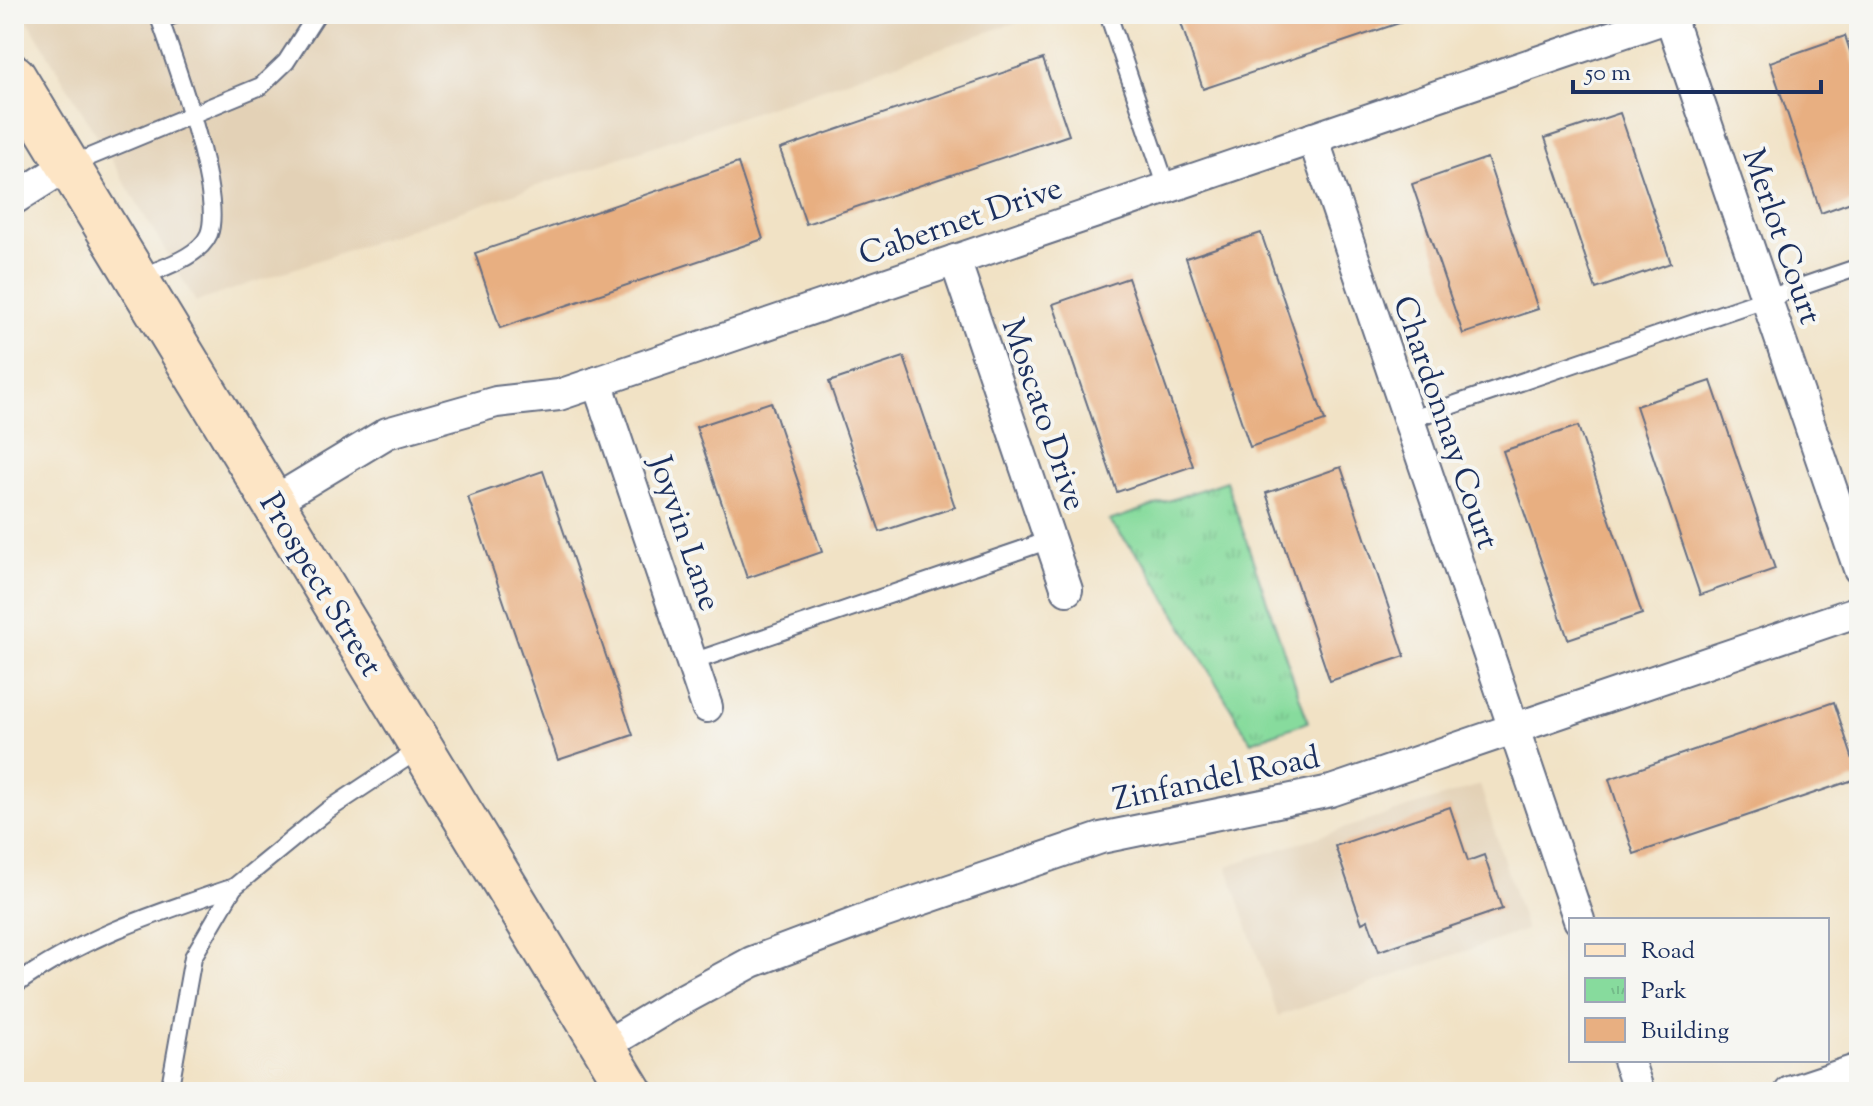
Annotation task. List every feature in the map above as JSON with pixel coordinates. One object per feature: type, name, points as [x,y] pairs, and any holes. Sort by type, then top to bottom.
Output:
[{"type":"street","name":"Cabernet Drive","points":[[273,502],[387,433],[496,402],[559,395],[1674,15]]},
{"type":"street","name":"Merlot Court","points":[[1674,15],[1859,569]]},
{"type":"street","name":"Prospect Street","points":[[14,76],[631,1092]]},
{"type":"street","name":"Chardonnay Court","points":[[1313,138],[1578,918]]},
{"type":"street","points":[[14,199],[68,165]]},
{"type":"street","name":"Moscato Drive","points":[[955,260],[1067,590]]},
{"type":"street","name":"Joyvin Lane","points":[[597,382],[707,707]]},
{"type":"street","name":"Zinfandel Road","points":[[603,1047],[752,962],[874,916],[1101,838],[1331,791],[1859,611]]},
{"type":"street","points":[[1629,1062],[1639,1092]]},
{"type":"street","points":[[1790,1092],[1859,1069]]},
{"type":"lane","points":[[137,279],[195,251],[208,235],[213,207],[192,116],[159,17],[177,14]]},
{"type":"lane","points":[[68,165],[261,86],[286,62],[317,14]]},
{"type":"lane","points":[[1108,14],[1167,188]]},
{"type":"lane","points":[[1409,420],[1859,267]]},
{"type":"lane","points":[[692,662],[1050,540]]},
{"type":"lane","points":[[169,1092],[193,957],[234,887],[328,810],[422,748]]},
{"type":"lane","points":[[14,986],[36,970],[134,920],[234,887]]},
{"type":"shaded area","points":[[24,14],[1041,14],[196,302]]},
{"type":"shaded area","points":[[1480,785],[1526,930],[1278,1016],[1227,866]]},
{"type":"green space","points":[[1226,481],[1308,722],[1251,742],[1147,566],[1109,521]]},
{"type":"building","points":[[1178,14],[1422,14],[1423,15],[1203,89]]},
{"type":"building","points":[[1845,36],[1859,78],[1859,199],[1821,213],[1770,62]]},
{"type":"building","points":[[1043,59],[1069,135],[806,224],[780,149]]},
{"type":"building","points":[[1620,113],[1671,263],[1596,289],[1545,138]]},
{"type":"building","points":[[1487,158],[1538,309],[1463,334],[1412,184]]},
{"type":"building","points":[[738,163],[763,239],[500,328],[475,253]]},
{"type":"building","points":[[1261,233],[1325,421],[1250,447],[1186,258]]},
{"type":"building","points":[[1128,278],[1193,466],[1117,492],[1053,304]]},
{"type":"building","points":[[904,357],[955,507],[880,532],[829,382]]},
{"type":"building","points":[[1711,381],[1775,569],[1700,595],[1636,406]]},
{"type":"building","points":[[771,402],[822,552],[747,578],[696,427]]},
{"type":"building","points":[[1578,426],[1642,614],[1568,639],[1503,451]]},
{"type":"building","points":[[1341,467],[1405,656],[1330,681],[1266,493]]},
{"type":"building","points":[[543,471],[633,735],[558,760],[468,497]]},
{"type":"building","points":[[1834,702],[1859,778],[1634,854],[1609,779]]},
{"type":"building","points":[[1450,807],[1468,861],[1484,855],[1502,909],[1379,951],[1368,920],[1362,923],[1335,846]]}]
